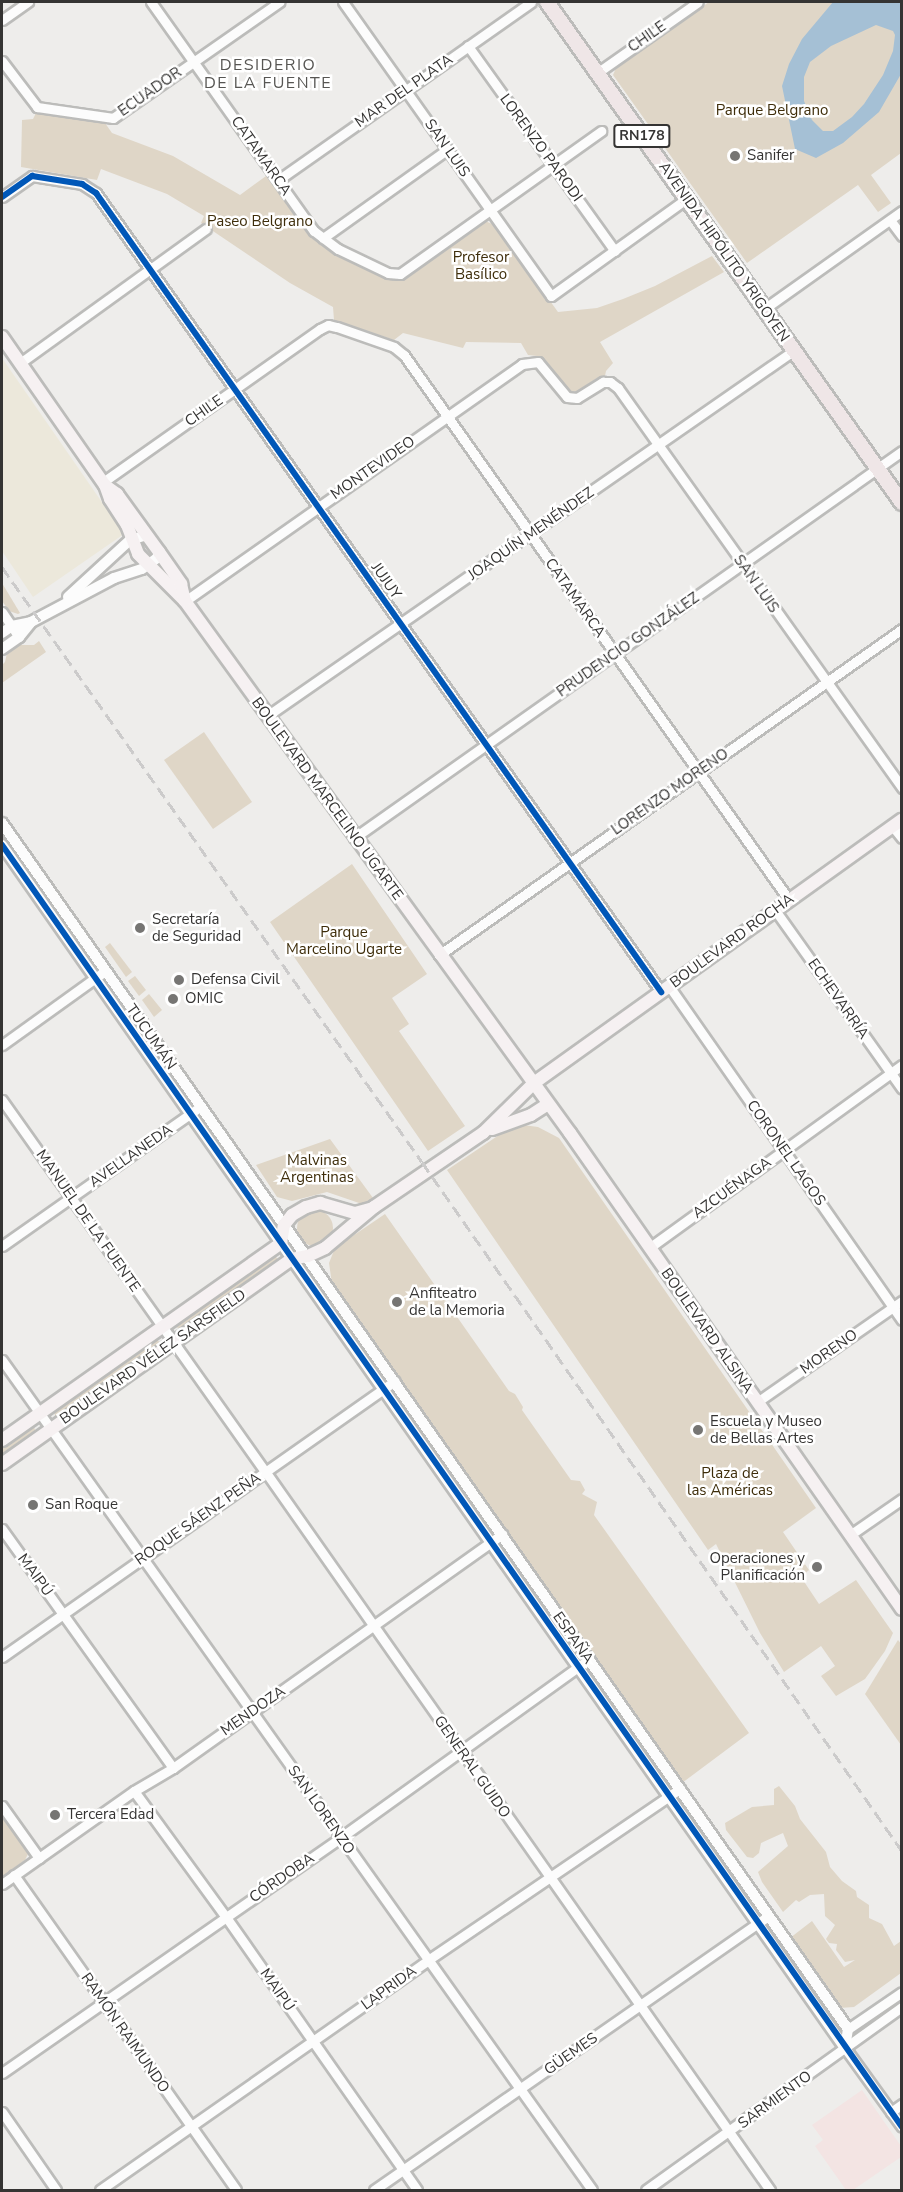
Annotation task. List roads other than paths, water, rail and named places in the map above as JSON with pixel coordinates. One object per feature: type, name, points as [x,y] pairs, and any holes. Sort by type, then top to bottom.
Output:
[{"type":"main road","name":"AVENIDA HIPÓLITO YRIGOYEN","points":[[546,2],[902,503]]},
{"type":"main road","name":"BOULEVARD MARCELINO UGARTE","points":[[2,337],[104,484],[110,499],[127,525],[130,540],[138,555],[185,601],[354,838],[534,1083]]},
{"type":"main road","name":"BOULEVARD MARCELINO UGARTE","points":[[104,484],[117,494],[159,552],[181,584],[185,601]]},
{"type":"main road","name":"BOULEVARD ROCHA","points":[[483,1133],[534,1083],[897,824]]},
{"type":"main road","name":"BOULEVARD ALSINA","points":[[534,1083],[902,1609]]},
{"type":"main road","points":[[308,1256],[340,1237],[374,1207],[483,1133],[531,1115],[548,1104]]},
{"type":"main road","points":[[281,1243],[284,1225],[292,1215],[312,1205],[326,1204],[355,1213],[374,1207]]},
{"type":"main road","name":"BOULEVARD VÉLEZ SARSFIELD","points":[[2,1440],[281,1243]]},
{"type":"main road","name":"BOULEVARD VÉLEZ SARSFIELD","points":[[2,1464],[292,1259],[308,1256]]},
{"type":"street","points":[[2,20],[28,2]]},
{"type":"street","name":"CATAMARCA","points":[[151,2],[314,231],[323,238],[379,270],[400,274],[490,209]]},
{"type":"street","name":"ECUADOR","points":[[2,61],[38,107],[113,118],[279,2]]},
{"type":"street","name":"SAN LUIS","points":[[343,2],[551,296],[615,251]]},
{"type":"street","name":"MAR DEL PLATA","points":[[278,180],[531,2]]},
{"type":"street","name":"CHILE","points":[[597,73],[698,2]]},
{"type":"street","name":"LORENZO PARODI","points":[[468,46],[615,251]]},
{"type":"street","points":[[490,209],[601,131]]},
{"type":"street","points":[[323,238],[448,149]]},
{"type":"street","name":"JUJUY","points":[[2,197],[32,176],[89,187],[320,506],[570,862],[665,989]]},
{"type":"street","points":[[615,251],[686,199]]},
{"type":"street","points":[[764,309],[902,212]]},
{"type":"street","points":[[890,220],[902,236]]},
{"type":"street","points":[[20,363],[206,229]]},
{"type":"street","name":"CHILE","points":[[104,484],[320,329],[328,325],[337,327]]},
{"type":"street","name":"CATAMARCA","points":[[337,327],[398,349],[789,900]]},
{"type":"street","name":"JOAQUÍN MENÉNDEZ","points":[[267,716],[793,351]]},
{"type":"street","name":"MONTEVIDEO","points":[[185,601],[522,364],[533,361],[541,365],[562,394],[572,399],[582,396],[598,384],[610,382]]},
{"type":"street","name":"SAN LUIS","points":[[610,382],[618,388],[902,788]]},
{"type":"street","name":"PRUDENCIO GONZÁLEZ","points":[[354,838],[902,451]]},
{"type":"street","points":[[58,606],[130,540],[147,536]]},
{"type":"street","points":[[2,633],[12,626],[31,622],[114,578],[142,569],[157,558],[159,552]]},
{"type":"street","points":[[2,612],[19,637]]},
{"type":"street","points":[[2,649],[19,637],[31,622]]},
{"type":"street","name":"LORENZO MORENO","points":[[439,955],[902,629]]},
{"type":"street","name":"TUCUMÁN","points":[[2,823],[190,1114],[281,1243]]},
{"type":"street","points":[[897,824],[902,838]]},
{"type":"street","points":[[3,849],[15,843]]},
{"type":"street","name":"TUCUMÁN","points":[[3,849],[201,1107],[284,1225]]},
{"type":"street","name":"ECHEVARRÍA","points":[[775,910],[902,1089]]},
{"type":"street","points":[[2,1045],[100,974]]},
{"type":"street","name":"CORONEL LAGOS","points":[[665,989],[784,1150],[902,1320]]},
{"type":"street","name":"AZCUÉNAGA","points":[[650,1248],[902,1065]]},
{"type":"street","name":"MANUEL DE LA FUENTE","points":[[2,1100],[174,1343]]},
{"type":"street","name":"AVELLANEDA","points":[[2,1246],[201,1107]]},
{"type":"street","name":"ESPAÑA","points":[[284,1225],[308,1256],[848,2029]]},
{"type":"street","name":"ESPAÑA","points":[[281,1243],[757,1924],[902,2127]]},
{"type":"street","name":"MORENO","points":[[757,1402],[902,1301]]},
{"type":"street","name":"GENERAL GUIDO","points":[[174,1343],[770,2190]]},
{"type":"street","name":"SAN LORENZO","points":[[2,1360],[592,2190]]},
{"type":"street","name":"ROQUE SÁENZ PEÑA","points":[[2,1657],[394,1381]]},
{"type":"street","points":[[850,1535],[902,1499]]},
{"type":"street","name":"MAIPÚ","points":[[2,1529],[173,1768]]},
{"type":"street","name":"MENDOZA","points":[[2,1884],[134,1791],[173,1768],[502,1534]]},
{"type":"street","name":"CÓRDOBA","points":[[2,2073],[340,1838],[590,1659]]},
{"type":"street","name":"LAPRIDA","points":[[100,2190],[428,1960],[680,1789]]},
{"type":"street","name":"MAIPÚ","points":[[134,1791],[226,1917],[417,2190]]},
{"type":"street","points":[[2,1806],[39,1858]]},
{"type":"street","name":"RAMÓN RAIMUNDO","points":[[14,1875],[236,2190]]},
{"type":"street","name":"GÜEMES","points":[[374,2190],[521,2090],[768,1916]]},
{"type":"street","points":[[845,2048],[848,2029],[902,1992]]},
{"type":"street","name":"SARMIENTO","points":[[646,2190],[730,2133],[902,2007]]},
{"type":"street","points":[[891,2112],[902,2104]]},
{"type":"street","points":[[2,2112],[56,2190]]},
{"type":"water","points":[[833,2],[901,2],[901,74],[879,112],[843,143],[816,158],[795,149],[782,86],[789,64],[802,39]],"holes":[[[876,25],[893,31],[895,35],[893,51],[883,75],[864,104],[852,117],[833,131],[823,131],[812,120],[804,101],[804,77],[810,62],[831,46]]]},
{"type":"railway","points":[[2,567],[422,1162],[902,1851]]},
{"type":"place","name":"Sanifer","points":[[735,156]]},
{"type":"place","name":"Secretaría de Seguridad","points":[[140,928]]},
{"type":"place","name":"Defensa Civil","points":[[179,980]]},
{"type":"place","name":"OMIC","points":[[173,999]]},
{"type":"place","name":"Anfiteatro de la Memoria","points":[[397,1302]]},
{"type":"place","name":"Escuela y Museo de Bellas Artes","points":[[698,1430]]},
{"type":"place","name":"San Roque","points":[[33,1505]]},
{"type":"place","name":"Operaciones y Planificación","points":[[817,1567]]},
{"type":"place","name":"Tercera Edad","points":[[55,1815]]},
{"type":"district","name":"DESIDERIO DE LA FUENTE","points":[[268,74]]},
{"type":"park label","name":"Parque Belgrano","points":[[772,111]]},
{"type":"park label","name":"Paseo Belgrano","points":[[260,222]]},
{"type":"park label","name":"Profesor Basílico","points":[[481,266]]},
{"type":"park label","name":"Parque Marcelino Ugarte","points":[[344,940]]},
{"type":"park label","name":"Malvinas Argentinas","points":[[317,1168]]},
{"type":"park label","name":"Plaza de las Américas","points":[[730,1482]]}]
